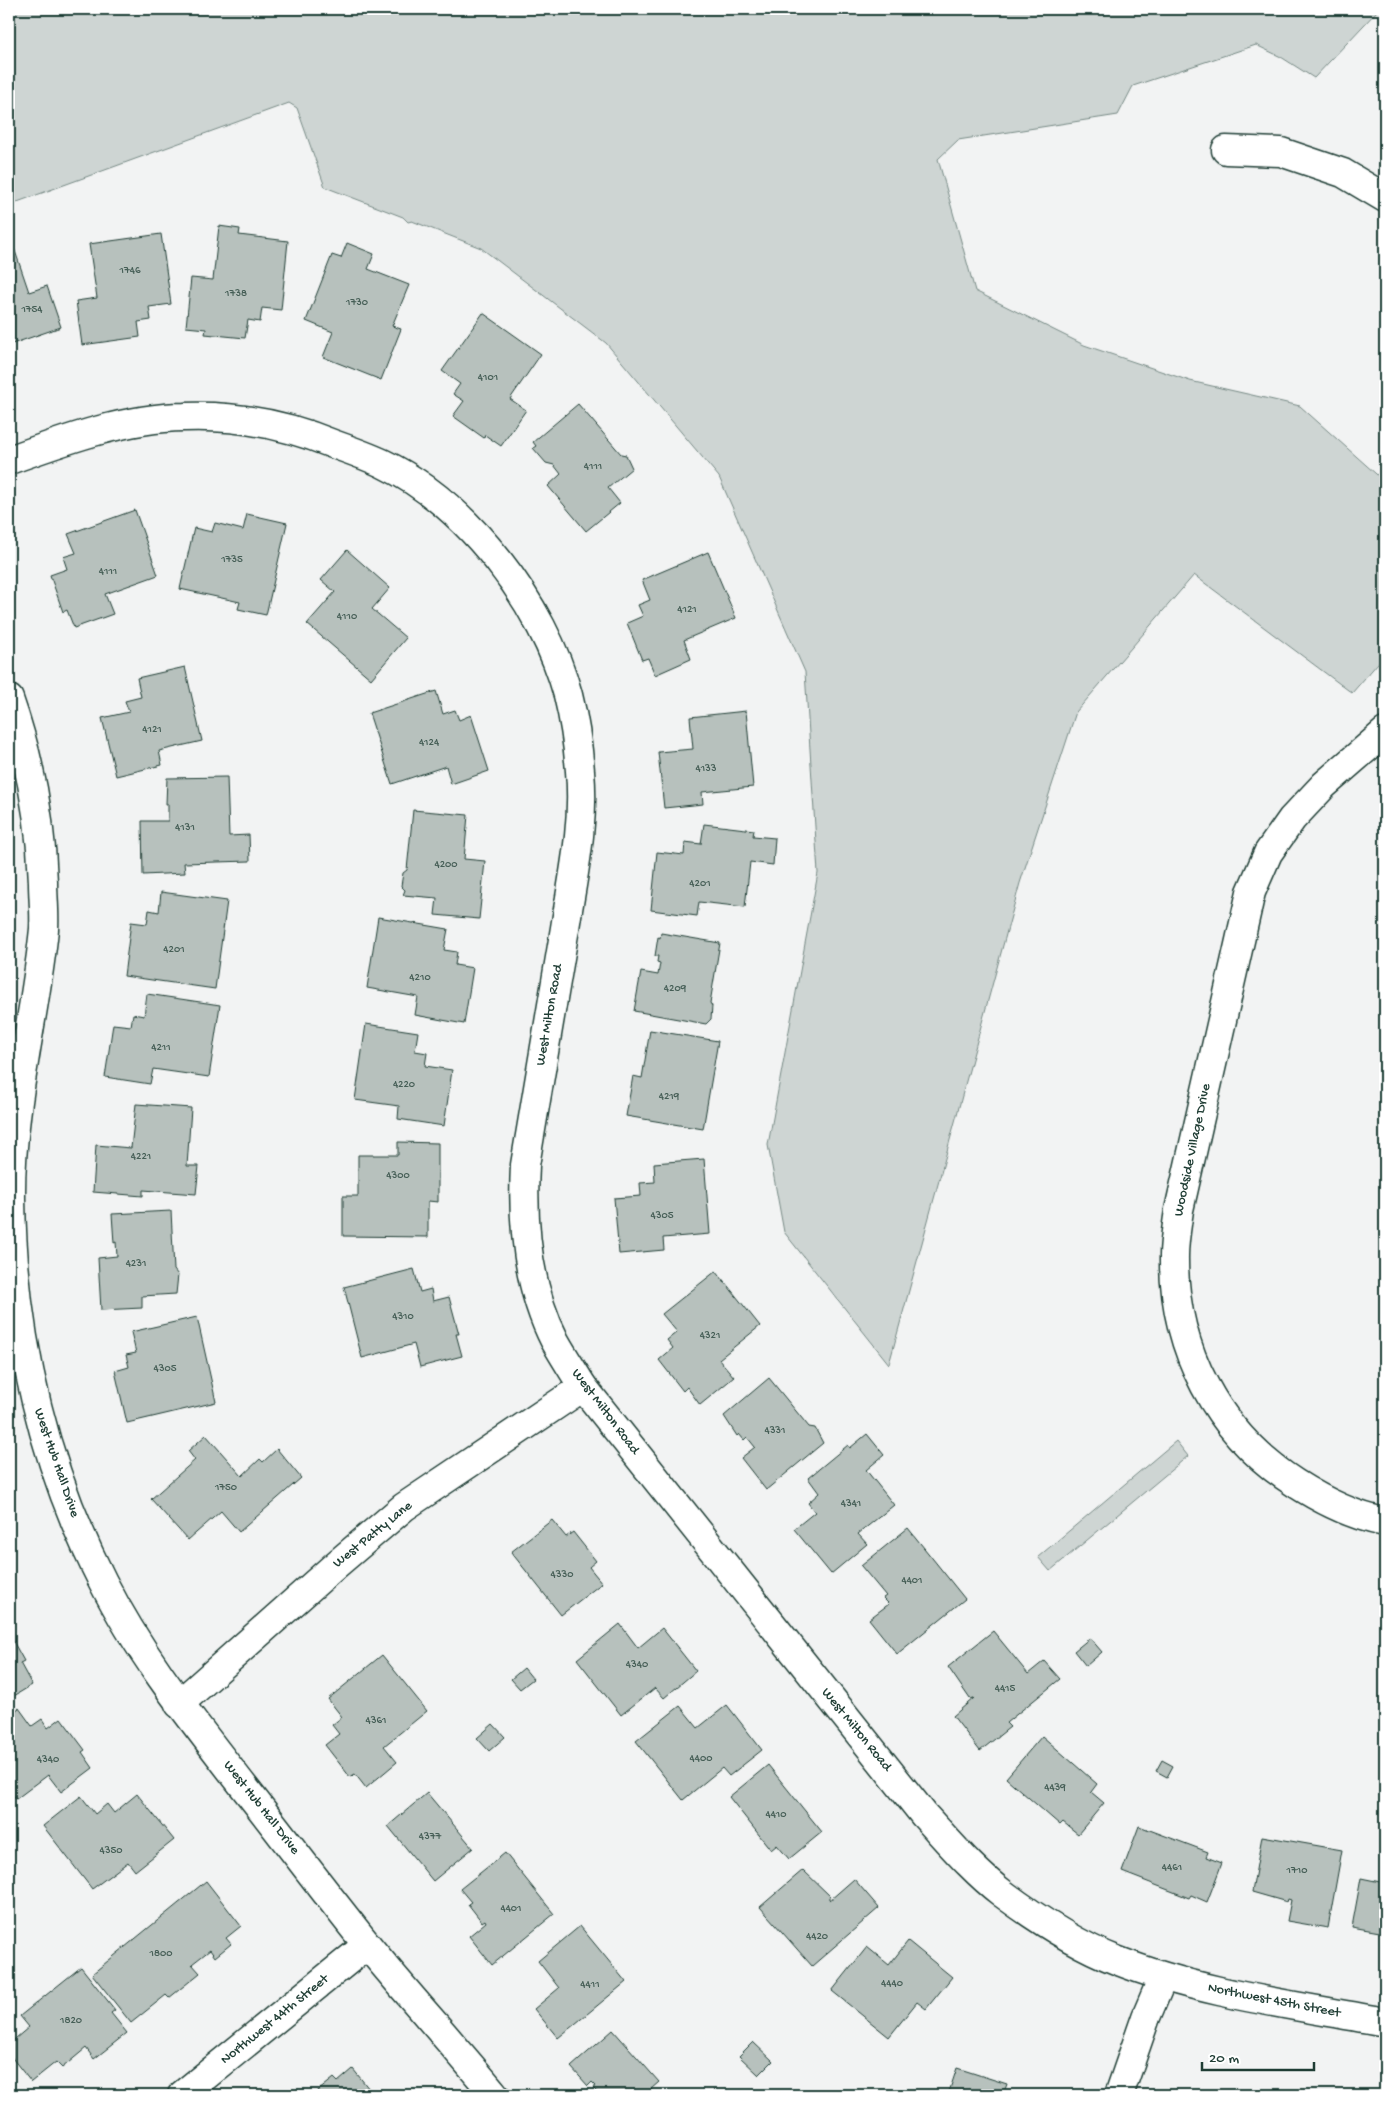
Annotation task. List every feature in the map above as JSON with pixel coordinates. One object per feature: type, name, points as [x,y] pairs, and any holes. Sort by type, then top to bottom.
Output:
[{"type":"street","points":[[1226,150],[1281,152],[1343,173],[1385,198]]},
{"type":"street","name":"West Milton Road","points":[[9,460],[97,430],[185,416],[213,417],[267,424],[308,434],[384,464],[415,482],[443,504],[473,532],[522,593],[555,659],[568,696],[580,770],[579,845],[525,1165],[523,1196],[526,1244],[536,1289],[554,1339],[583,1387],[924,1815],[962,1857],[1001,1892],[1059,1932],[1115,1960],[1163,1977]]},
{"type":"street","name":"West Hub Hall Drive","points":[[9,699],[23,740],[41,833],[44,926],[14,1120],[11,1172],[14,1257],[23,1347],[46,1442],[85,1546],[120,1614],[148,1660],[179,1704],[368,1945],[495,2095]]},
{"type":"street","name":"Woodside Village Drive","points":[[1385,732],[1324,785],[1292,819],[1268,853],[1251,892],[1179,1210],[1174,1255],[1177,1302],[1189,1351],[1208,1395],[1236,1434],[1270,1467],[1316,1497],[1344,1510],[1385,1522]]},
{"type":"street","name":"West Patty Lane","points":[[179,1704],[337,1564],[404,1508],[583,1387]]},
{"type":"street","name":"Northwest 44th Street","points":[[182,2095],[368,1945]]},
{"type":"street","points":[[1119,2095],[1146,2016],[1163,1977]]},
{"type":"street","name":"Northwest 45th Street","points":[[1163,1977],[1223,1992],[1385,2022]]},
{"type":"shaded area","points":[[9,9],[1379,9],[1314,78],[1281,57],[1256,45],[1133,86],[1118,115],[958,140],[938,159],[975,291],[1084,345],[1190,381],[1300,406],[1385,482],[1385,655],[1352,693],[1194,575],[1076,712],[1020,883],[889,1364],[784,1232],[768,1145],[818,873],[805,672],[719,477],[606,343],[481,248],[412,221],[408,222],[403,217],[325,187],[297,108],[289,103],[9,205]]},
{"type":"shaded area","points":[[1176,1441],[1188,1456],[1050,1571],[1038,1557]]},
{"type":"building","points":[[219,226],[240,229],[239,235],[288,241],[281,310],[262,308],[260,322],[248,320],[245,338],[205,334],[206,329],[186,327],[191,278],[213,280]]},
{"type":"building","points":[[161,234],[171,304],[149,307],[151,320],[138,322],[140,337],[82,345],[76,301],[97,298],[89,244]]},
{"type":"building","points":[[347,243],[374,254],[368,269],[409,285],[392,326],[401,329],[381,380],[323,357],[333,332],[306,321],[332,255],[341,258]]},
{"type":"building","points":[[13,245],[29,292],[47,286],[61,327],[9,345],[9,247]]},
{"type":"building","points":[[483,313],[541,354],[510,399],[526,410],[501,446],[485,435],[484,438],[453,416],[464,401],[453,394],[460,384],[442,371]]},
{"type":"building","points":[[578,404],[621,454],[626,455],[632,468],[608,488],[620,503],[586,531],[548,486],[561,474],[554,465],[546,463],[533,448],[536,446],[533,442]]},
{"type":"building","points":[[135,510],[158,575],[105,594],[113,614],[74,628],[67,610],[63,612],[50,575],[67,569],[63,557],[76,553],[68,534]]},
{"type":"building","points":[[247,514],[287,523],[266,615],[238,609],[240,602],[180,589],[194,528],[212,532],[215,523],[243,530]]},
{"type":"building","points":[[347,550],[390,588],[372,609],[406,638],[371,679],[307,624],[335,592],[321,580]]},
{"type":"building","points":[[708,552],[736,618],[684,640],[691,659],[655,675],[648,658],[642,660],[627,623],[643,616],[638,605],[650,600],[642,580]]},
{"type":"building","points":[[185,667],[202,741],[159,751],[162,765],[116,776],[102,718],[129,712],[125,701],[141,697],[137,678]]},
{"type":"building","points":[[436,691],[443,714],[455,710],[459,720],[471,715],[489,771],[451,784],[446,766],[392,784],[369,713]]},
{"type":"building","points":[[746,711],[753,787],[702,792],[703,804],[664,808],[658,752],[693,749],[690,717]]},
{"type":"building","points":[[227,777],[229,836],[249,835],[250,861],[184,863],[185,873],[143,875],[142,821],[168,821],[168,804],[166,804],[167,778]]},
{"type":"building","points":[[413,810],[468,815],[464,859],[485,861],[479,919],[435,915],[437,898],[403,895],[405,890],[401,886],[403,873],[407,870]]},
{"type":"building","points":[[704,824],[754,830],[753,836],[775,838],[773,865],[750,862],[745,907],[699,902],[697,916],[651,910],[657,852],[684,855],[685,842],[701,844]]},
{"type":"building","points":[[161,892],[227,901],[215,989],[124,976],[131,922],[147,924],[149,910],[159,912]]},
{"type":"building","points":[[378,917],[448,929],[444,950],[457,952],[455,965],[473,968],[464,1024],[415,1015],[418,997],[367,988]]},
{"type":"building","points":[[661,933],[720,943],[710,1003],[712,1006],[711,1019],[706,1024],[634,1011],[641,972],[658,975],[660,963],[657,962],[658,956],[655,956],[658,937],[660,938]]},
{"type":"building","points":[[147,994],[220,1005],[209,1077],[153,1069],[150,1084],[105,1077],[113,1024],[131,1026],[133,1014],[144,1016]]},
{"type":"building","points":[[366,1024],[418,1032],[415,1051],[427,1053],[425,1066],[452,1070],[444,1126],[398,1119],[399,1106],[355,1100]]},
{"type":"building","points":[[650,1030],[718,1041],[703,1129],[626,1116],[633,1076],[642,1078]]},
{"type":"building","points":[[136,1104],[191,1108],[187,1166],[199,1166],[196,1194],[143,1190],[143,1196],[93,1192],[96,1145],[131,1148]]},
{"type":"building","points":[[398,1142],[438,1143],[438,1202],[428,1201],[428,1237],[343,1236],[343,1196],[358,1196],[358,1155],[398,1155]]},
{"type":"building","points":[[704,1159],[710,1234],[663,1238],[664,1250],[619,1254],[614,1198],[641,1196],[640,1183],[655,1182],[654,1163]]},
{"type":"building","points":[[171,1211],[174,1270],[178,1275],[176,1294],[142,1296],[142,1308],[101,1310],[98,1258],[117,1256],[112,1214]]},
{"type":"building","points":[[414,1269],[420,1292],[431,1289],[433,1301],[449,1297],[459,1334],[456,1334],[462,1356],[420,1367],[414,1344],[362,1358],[344,1287]]},
{"type":"building","points":[[716,1271],[760,1326],[719,1359],[734,1377],[700,1405],[687,1387],[683,1391],[659,1360],[673,1348],[667,1340],[677,1332],[662,1314]]},
{"type":"building","points":[[197,1317],[216,1402],[127,1423],[115,1371],[129,1367],[126,1355],[136,1353],[131,1332]]},
{"type":"building","points":[[769,1378],[809,1427],[815,1428],[823,1443],[766,1490],[741,1458],[755,1447],[747,1437],[744,1440],[739,1434],[737,1436],[724,1416]]},
{"type":"building","points":[[867,1434],[884,1455],[866,1470],[894,1505],[858,1534],[867,1544],[831,1574],[794,1529],[815,1512],[808,1503],[819,1493],[808,1478],[848,1445],[850,1448]]},
{"type":"building","points":[[206,1435],[242,1476],[260,1459],[263,1462],[277,1449],[301,1478],[239,1532],[221,1511],[188,1540],[151,1499],[195,1460],[188,1451]]},
{"type":"building","points":[[552,1520],[566,1537],[573,1532],[596,1561],[589,1567],[602,1583],[561,1615],[511,1552]]},
{"type":"building","points":[[908,1528],[965,1599],[897,1654],[869,1619],[889,1604],[883,1598],[886,1596],[861,1566]]},
{"type":"building","points":[[620,1624],[638,1648],[662,1628],[696,1671],[664,1698],[655,1688],[621,1715],[577,1659]]},
{"type":"building","points":[[993,1631],[1028,1674],[1044,1661],[1060,1679],[1006,1723],[1010,1727],[980,1751],[953,1716],[974,1698],[970,1699],[948,1667]]},
{"type":"building","points":[[9,1634],[24,1661],[20,1663],[32,1685],[9,1699]]},
{"type":"building","points":[[1090,1638],[1102,1652],[1086,1666],[1074,1651]]},
{"type":"building","points":[[382,1655],[427,1711],[384,1746],[397,1762],[366,1788],[355,1774],[350,1777],[325,1745],[339,1734],[332,1725],[342,1717],[328,1699]]},
{"type":"building","points":[[524,1668],[533,1679],[520,1689],[511,1679]]},
{"type":"building","points":[[727,1705],[762,1750],[729,1776],[722,1768],[683,1800],[636,1741],[680,1706],[698,1728]]},
{"type":"building","points":[[19,1708],[32,1726],[42,1719],[48,1728],[61,1718],[85,1750],[82,1752],[93,1768],[61,1792],[48,1775],[16,1799],[9,1789],[9,1715]]},
{"type":"building","points":[[493,1724],[505,1737],[489,1751],[477,1738]]},
{"type":"building","points":[[1042,1736],[1097,1784],[1091,1792],[1104,1803],[1078,1834],[1063,1822],[1060,1825],[1006,1778]]},
{"type":"building","points":[[1162,1760],[1173,1766],[1167,1777],[1156,1771]]},
{"type":"building","points":[[768,1765],[822,1832],[789,1859],[777,1845],[771,1850],[729,1797]]},
{"type":"building","points":[[427,1793],[473,1848],[433,1881],[388,1826]]},
{"type":"building","points":[[137,1794],[174,1840],[135,1871],[128,1862],[92,1889],[43,1826],[81,1796],[95,1814],[107,1804],[114,1813]]},
{"type":"building","points":[[1139,1826],[1208,1852],[1206,1857],[1222,1863],[1207,1902],[1191,1895],[1189,1898],[1122,1872]]},
{"type":"building","points":[[1262,1836],[1342,1850],[1328,1928],[1287,1921],[1291,1900],[1288,1899],[1287,1902],[1252,1892]]},
{"type":"building","points":[[505,1853],[554,1914],[492,1965],[469,1936],[486,1922],[485,1920],[482,1922],[468,1904],[471,1902],[460,1889]]},
{"type":"building","points":[[803,1870],[830,1896],[830,1900],[854,1879],[879,1908],[812,1966],[760,1907]]},
{"type":"building","points":[[1361,1878],[1385,1883],[1385,1933],[1352,1927]]},
{"type":"building","points":[[206,1881],[241,1926],[226,1938],[231,1944],[215,1957],[210,1950],[192,1964],[200,1973],[169,1998],[166,1995],[131,2023],[92,1974]]},
{"type":"building","points":[[580,1926],[626,1982],[558,2038],[534,2009],[559,1988],[538,1961]]},
{"type":"building","points":[[908,1941],[952,1977],[926,2009],[917,2002],[889,2037],[832,1991],[867,1947],[889,1965]]},
{"type":"building","points":[[81,1967],[115,2010],[111,2013],[127,2033],[94,2059],[86,2048],[62,2068],[56,2062],[31,2082],[9,2054],[9,2044],[29,2027],[20,2016]]},
{"type":"building","points":[[613,2030],[659,2082],[651,2089],[656,2095],[600,2095],[593,2088],[596,2086],[592,2082],[588,2086],[571,2067]]},
{"type":"building","points":[[753,2042],[773,2061],[759,2075],[739,2056]]},
{"type":"building","points":[[957,2068],[1007,2084],[1003,2095],[948,2095]]},
{"type":"building","points":[[353,2069],[374,2095],[313,2095],[334,2078],[338,2082]]},
{"type":"building","points":[[1254,2089],[1287,2095],[1253,2095]]}]
